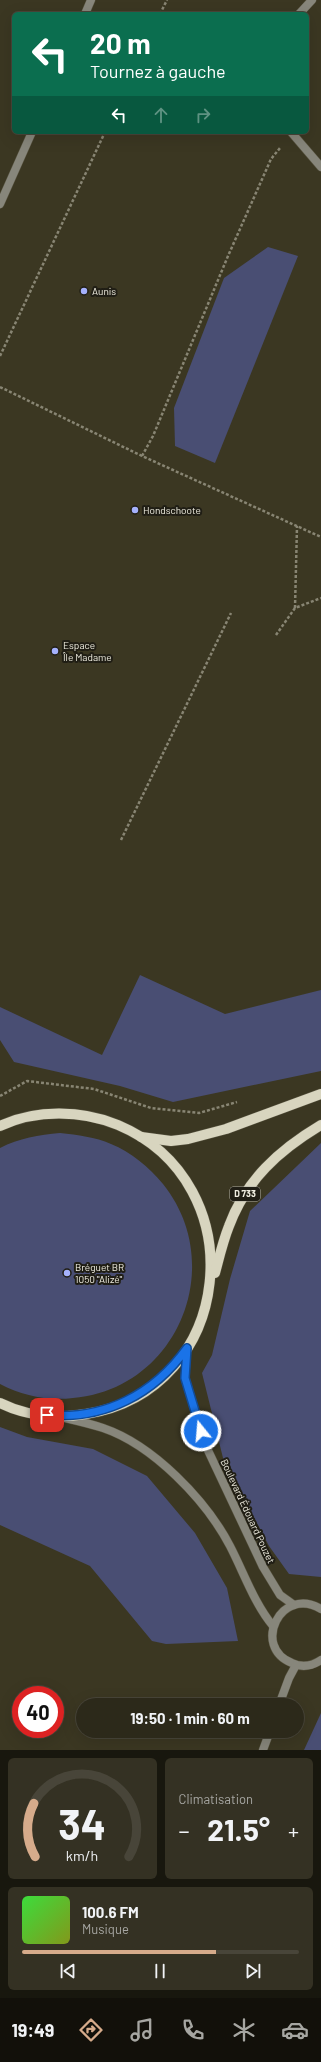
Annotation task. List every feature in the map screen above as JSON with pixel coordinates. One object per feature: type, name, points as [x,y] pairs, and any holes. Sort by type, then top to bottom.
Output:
[{"type":"main road","points":[[140,1136],[171,1141],[188,1139],[226,1129],[321,1094]]},
{"type":"main road","points":[[0,1126],[38,1115],[73,1114],[108,1121],[140,1136],[171,1162],[190,1189],[202,1213],[211,1252],[209,1292],[201,1321],[187,1348],[177,1361],[153,1385],[125,1402],[93,1413],[60,1416],[34,1414],[0,1403]]},
{"type":"main road","name":"D 733","points":[[209,1292],[229,1226],[243,1196],[268,1163],[305,1134],[321,1125]]},
{"type":"street","points":[[85,12],[91,0]]},
{"type":"street","points":[[301,12],[312,0]]},
{"type":"street","points":[[0,204],[31,134]]},
{"type":"street","points":[[293,134],[321,166]]},
{"type":"street","name":"Boulevard Édouard Pouzet","points":[[187,1348],[185,1378],[205,1444],[263,1567],[280,1595],[294,1605]]},
{"type":"street","points":[[60,1416],[104,1428],[158,1459],[199,1500],[229,1544],[264,1615],[273,1626]]},
{"type":"street","points":[[321,1609],[314,1605],[304,1603],[285,1609],[273,1626],[272,1635],[276,1650],[281,1657],[296,1665],[305,1666],[321,1660]]},
{"type":"street","points":[[282,1698],[289,1678],[296,1665]]},
{"type":"street","points":[[263,1750],[267,1738]]},
{"type":"path","points":[[161,12],[166,0]]},
{"type":"path","points":[[0,356],[104,134]]},
{"type":"path","points":[[142,456],[153,436],[228,256],[271,159],[291,134]]},
{"type":"path","points":[[0,387],[142,456],[321,537]]},
{"type":"path","points":[[276,635],[295,608],[297,526]]},
{"type":"path","points":[[295,608],[321,598]]},
{"type":"path","points":[[121,840],[231,613]]},
{"type":"path","points":[[0,1096],[27,1081],[94,1089],[152,1108],[199,1113],[240,1101]]},
{"type":"shaded area","points":[[268,247],[298,256],[215,463],[175,446],[174,408],[224,278]]},
{"type":"shaded area","points":[[140,975],[225,1014],[321,990],[321,1071],[173,1102],[120,1086],[14,1062],[0,1040],[0,1007],[102,1055]]},
{"type":"shaded area","points":[[60,1133],[93,1138],[118,1147],[139,1161],[163,1184],[182,1216],[191,1250],[191,1285],[182,1318],[165,1348],[140,1372],[110,1390],[73,1398],[54,1399],[36,1397],[18,1392],[0,1384],[0,1148],[29,1138]]},
{"type":"shaded area","points":[[321,1143],[321,1577],[289,1574],[269,1546],[223,1458],[202,1373],[212,1355],[230,1279],[250,1211]]},
{"type":"shaded area","points":[[0,1427],[27,1437],[93,1449],[147,1476],[195,1533],[227,1588],[238,1641],[166,1644],[152,1641],[90,1566],[0,1525]]},
{"type":"shaded area","points":[[321,1713],[321,1750],[304,1750]]},
{"type":"place","name":"Aunis","points":[[84,291]]},
{"type":"place","name":"Hondschoote","points":[[135,510]]},
{"type":"place","name":"Espace Île Madame","points":[[55,651]]},
{"type":"place","name":"Bréguet BR 1050 \"Alizé\"","points":[[67,1273]]},
{"type":"route","points":[[47,1415],[60,1416],[93,1413],[125,1402],[140,1394],[166,1374],[187,1348],[185,1378],[201,1431]]}]
